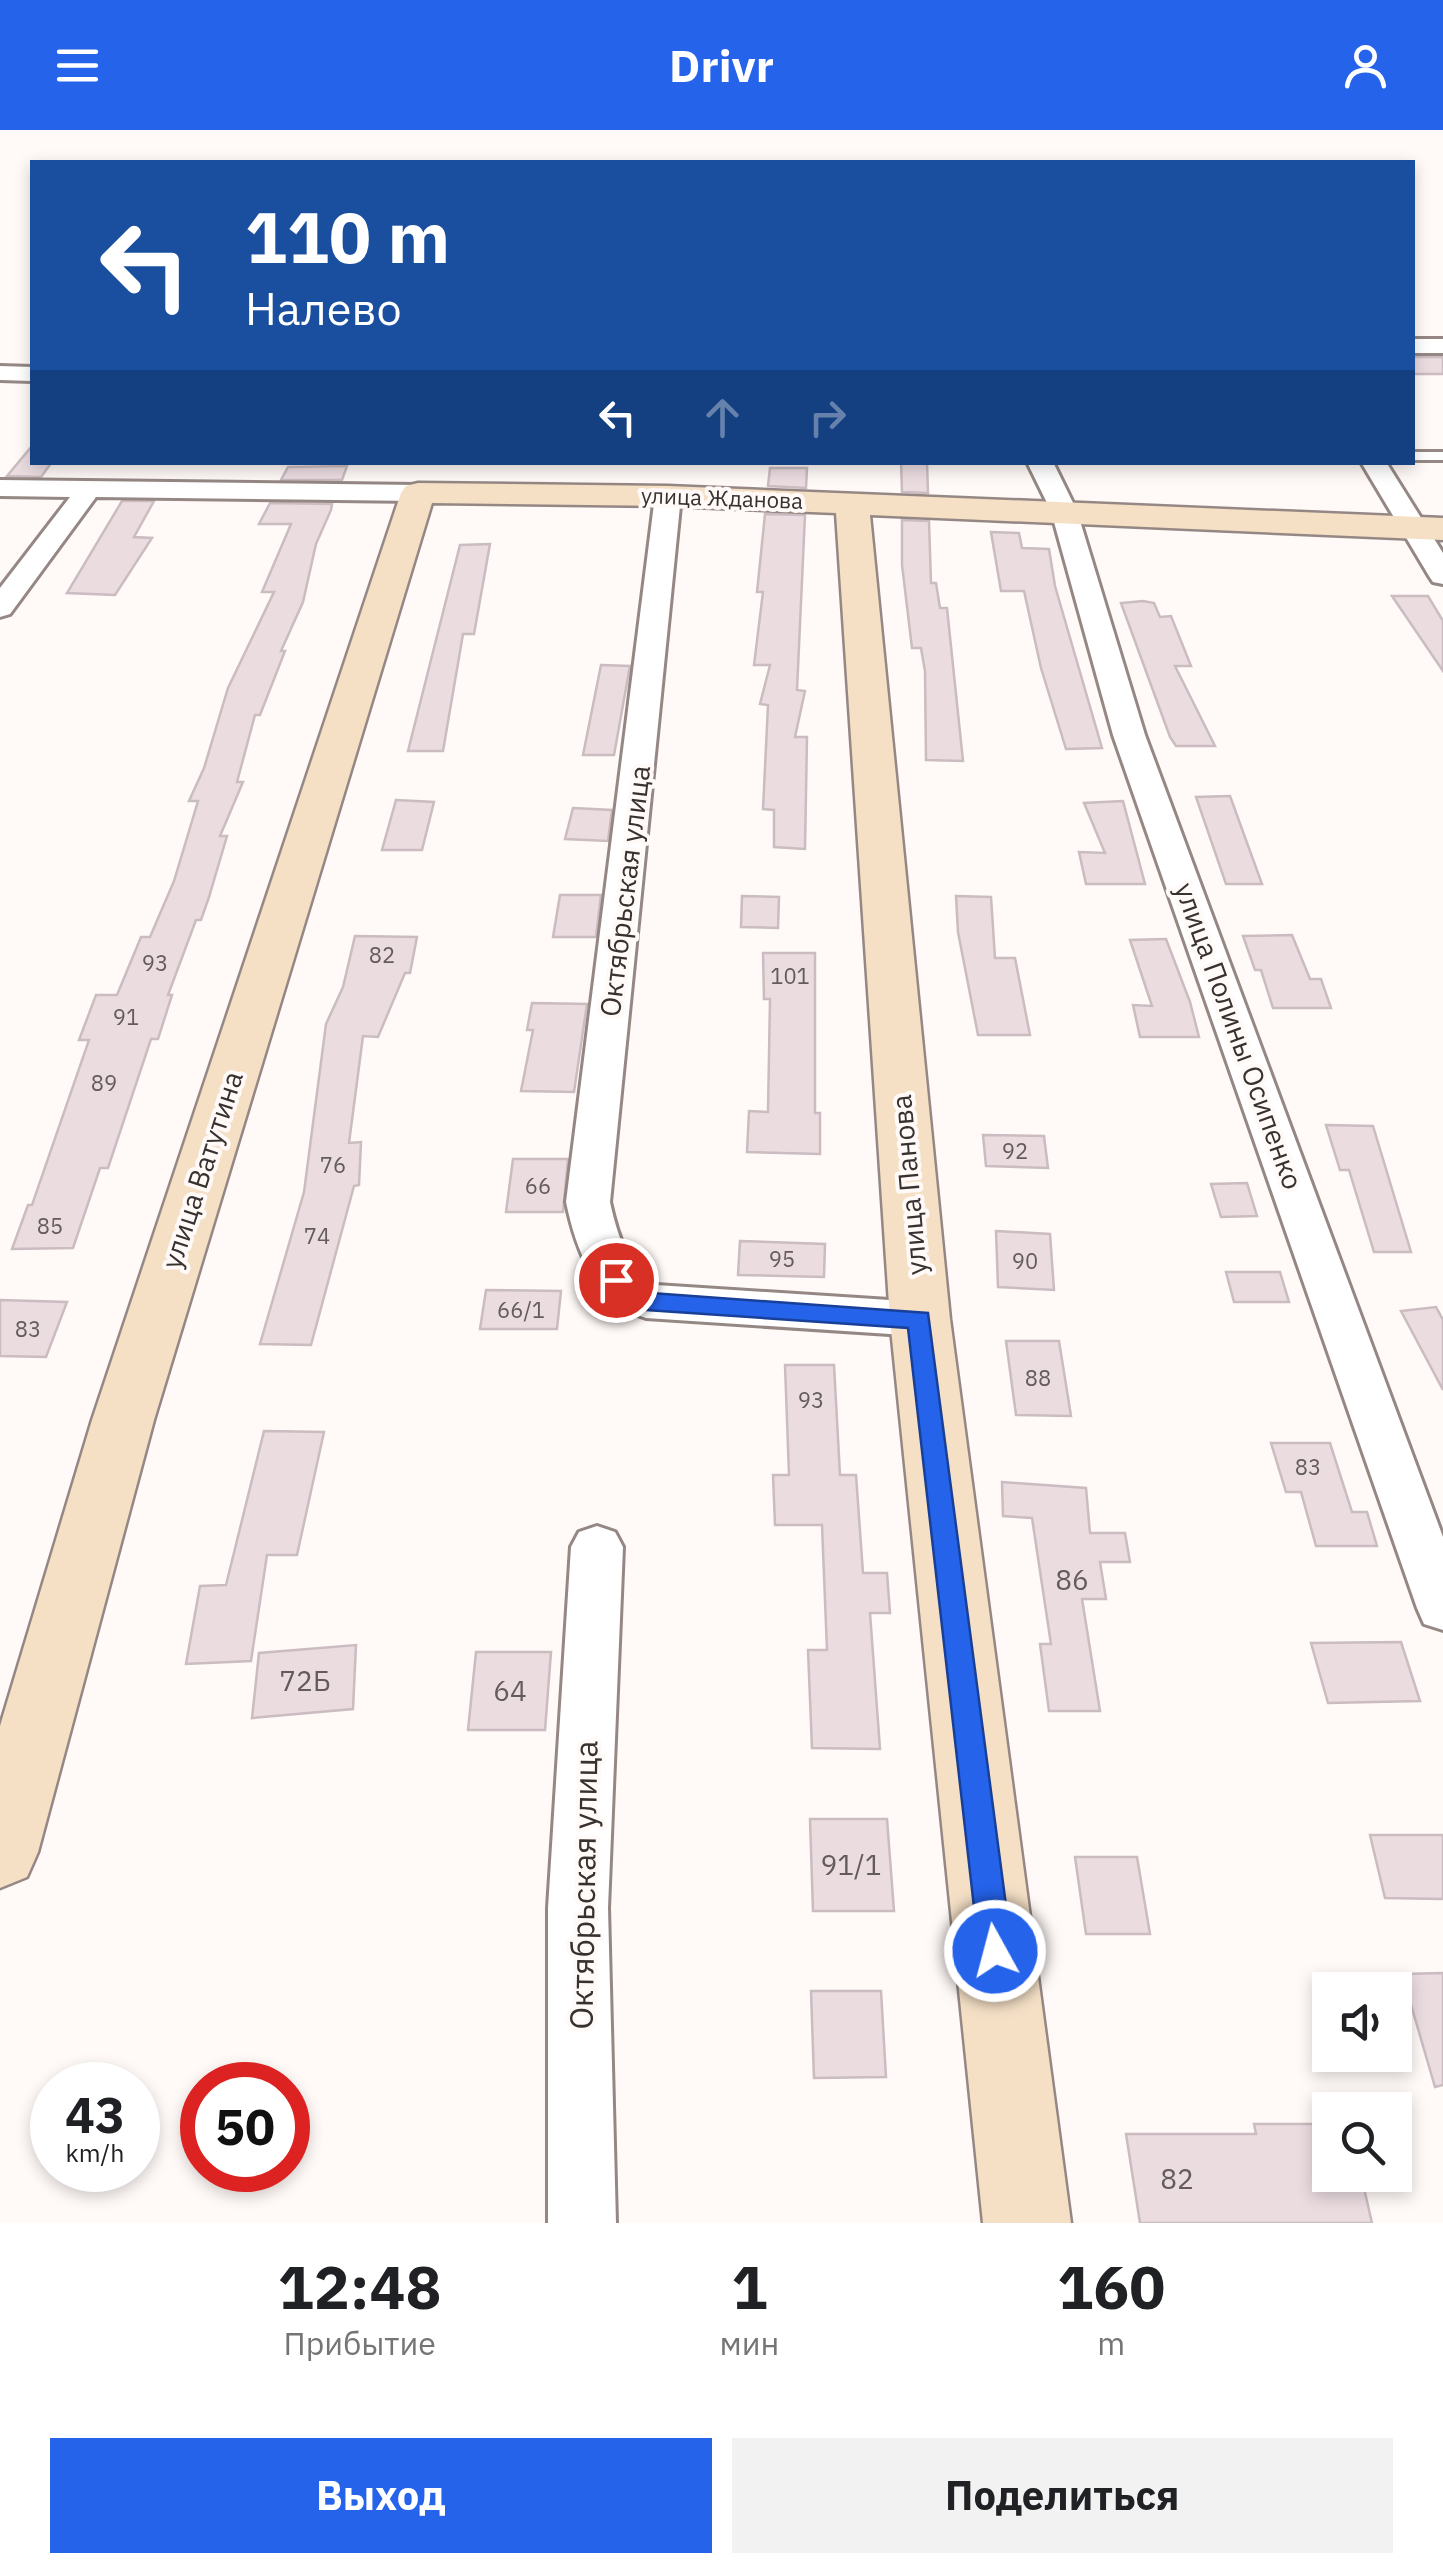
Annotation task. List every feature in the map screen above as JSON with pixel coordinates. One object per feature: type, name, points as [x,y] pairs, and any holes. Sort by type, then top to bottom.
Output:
[{"type":"main road","name":"улица Жданова","points":[[396,482],[1427,529]]},
{"type":"main road","name":"улица Ватутина","points":[[0,1852],[396,482]]},
{"type":"main road","name":"улица Панова","points":[[852,503],[920,1319],[1027,2223]]},
{"type":"street","points":[[1415,346],[1443,346]]},
{"type":"street","points":[[0,373],[30,374]]},
{"type":"street","name":"улица Полины Осипенко","points":[[1042,465],[1064,510],[1130,735],[1443,1608]]},
{"type":"street","points":[[1375,465],[1427,529],[1443,576]]},
{"type":"street","name":"улица Жданова","points":[[0,488],[396,482]]},
{"type":"street","points":[[0,608],[89,489]]},
{"type":"street","name":"Октябрьская улица","points":[[668,496],[588,1202],[597,1249],[616,1280],[646,1301],[920,1319]]},
{"type":"street","name":"Октябрьская улица","points":[[582,2223],[578,1908],[597,1547]]},
{"type":"lane","points":[[1415,456],[1443,456]]},
{"type":"building","points":[[1415,357],[1443,357],[1443,374],[1415,374]]},
{"type":"building","points":[[30,448],[30,465],[50,465],[41,477],[7,476]]},
{"type":"building","points":[[901,465],[927,465],[928,493],[902,492]]},
{"type":"building","points":[[347,466],[342,480],[281,480],[288,467]]},
{"type":"building","points":[[770,468],[807,468],[806,488],[768,486]]},
{"type":"building","points":[[122,501],[154,501],[134,537],[152,538],[115,595],[67,593]]},
{"type":"building","points":[[270,503],[332,504],[316,544],[303,602],[281,651],[285,651],[260,715],[255,715],[237,782],[243,782],[220,836],[227,836],[209,897],[201,920],[196,920],[168,995],[172,995],[158,1039],[151,1039],[108,1168],[100,1168],[73,1248],[12,1249],[28,1205],[32,1205],[89,1040],[79,1040],[96,995],[117,995],[141,937],[150,937],[174,881],[198,801],[189,801],[204,768],[228,688],[274,592],[262,592],[291,524],[259,524]]},
{"type":"building","points":[[765,514],[805,515],[797,690],[805,691],[795,737],[807,737],[805,849],[774,847],[774,810],[763,809],[768,705],[760,704],[770,665],[754,665],[763,592],[757,592]]},
{"type":"building","points":[[902,520],[929,521],[931,583],[936,583],[940,608],[947,608],[963,761],[926,760],[925,671],[921,648],[912,648],[902,565]]},
{"type":"building","points":[[991,532],[1019,533],[1022,548],[1049,549],[1055,586],[1102,748],[1066,749],[1041,668],[1024,591],[1001,591]]},
{"type":"building","points":[[490,544],[474,634],[463,634],[443,751],[408,751],[460,545]]},
{"type":"building","points":[[1392,596],[1428,596],[1443,621],[1443,671]]},
{"type":"building","points":[[1121,603],[1154,603],[1160,617],[1171,616],[1191,666],[1175,666],[1215,746],[1176,746],[1170,737]]},
{"type":"building","points":[[601,665],[630,666],[614,755],[583,755]]},
{"type":"building","points":[[1230,796],[1262,884],[1226,884],[1196,797]]},
{"type":"building","points":[[396,800],[434,802],[422,850],[382,850]]},
{"type":"building","points":[[1123,801],[1145,884],[1086,884],[1079,852],[1105,853],[1084,803]]},
{"type":"building","points":[[573,808],[612,810],[608,841],[565,839]]},
{"type":"building","points":[[560,895],[601,895],[596,937],[553,937]]},
{"type":"building","points":[[742,896],[779,897],[778,928],[741,927]]},
{"type":"building","points":[[956,896],[991,897],[995,958],[1015,958],[1030,1035],[978,1035],[958,932]]},
{"type":"building","points":[[1292,935],[1310,979],[1321,979],[1331,1008],[1273,1008],[1261,970],[1255,970],[1243,936]]},
{"type":"building","points":[[355,936],[417,937],[410,973],[405,973],[378,1037],[363,1036],[349,1143],[361,1142],[359,1185],[354,1186],[311,1345],[260,1344],[304,1192],[326,1024],[343,987]]},
{"type":"building","points":[[1166,939],[1199,1037],[1140,1037],[1133,1005],[1152,1006],[1130,940]]},
{"type":"building","points":[[763,953],[815,953],[815,1113],[820,1113],[820,1154],[747,1152],[749,1111],[768,1112],[770,999],[764,999]]},
{"type":"building","points":[[532,1003],[587,1004],[574,1092],[521,1091],[533,1030],[527,1030]]},
{"type":"building","points":[[1326,1125],[1373,1126],[1411,1252],[1374,1252],[1349,1170],[1340,1170]]},
{"type":"building","points":[[983,1135],[1044,1136],[1048,1168],[986,1166]]},
{"type":"building","points":[[513,1159],[568,1159],[563,1212],[506,1212]]},
{"type":"building","points":[[1247,1183],[1257,1216],[1221,1217],[1211,1184]]},
{"type":"building","points":[[996,1231],[1050,1234],[1054,1290],[998,1287]]},
{"type":"building","points":[[740,1241],[825,1244],[824,1277],[738,1275]]},
{"type":"building","points":[[1226,1272],[1280,1272],[1289,1302],[1234,1302]]},
{"type":"building","points":[[486,1290],[561,1291],[557,1329],[480,1329]]},
{"type":"building","points":[[0,1300],[67,1302],[46,1357],[0,1356]]},
{"type":"building","points":[[1436,1307],[1443,1320],[1443,1390],[1401,1311]]},
{"type":"building","points":[[1006,1341],[1059,1341],[1071,1416],[1016,1415]]},
{"type":"building","points":[[785,1365],[834,1365],[840,1475],[856,1475],[863,1573],[887,1573],[890,1613],[870,1613],[880,1749],[812,1748],[808,1650],[827,1650],[822,1525],[775,1525],[773,1475],[789,1475]]},
{"type":"building","points":[[264,1431],[324,1432],[297,1555],[267,1555],[251,1661],[186,1664],[200,1586],[226,1585]]},
{"type":"building","points":[[1271,1443],[1330,1443],[1352,1512],[1367,1512],[1377,1546],[1316,1546],[1301,1492],[1286,1492]]},
{"type":"building","points":[[1002,1482],[1086,1488],[1090,1533],[1125,1533],[1130,1562],[1100,1562],[1106,1599],[1082,1599],[1100,1711],[1049,1711],[1040,1644],[1051,1644],[1032,1518],[1003,1516]]},
{"type":"building","points":[[1401,1642],[1420,1701],[1328,1703],[1311,1643]]},
{"type":"building","points":[[356,1645],[353,1709],[252,1718],[259,1653]]},
{"type":"building","points":[[476,1652],[551,1652],[545,1730],[468,1730]]},
{"type":"building","points":[[810,1819],[887,1819],[894,1911],[813,1911]]},
{"type":"building","points":[[1370,1835],[1443,1835],[1443,1899],[1385,1898]]},
{"type":"building","points":[[1075,1857],[1137,1857],[1150,1934],[1086,1934]]},
{"type":"building","points":[[1443,1973],[1443,2085],[1435,2087],[1412,2008],[1412,1974]]},
{"type":"building","points":[[811,1991],[881,1991],[886,2077],[814,2078]]},
{"type":"building","points":[[1254,2124],[1312,2124],[1312,2192],[1365,2192],[1372,2223],[1140,2223],[1126,2134],[1256,2134]]},
{"type":"route","points":[[616,1280],[646,1301],[920,1319],[995,1951]]}]
